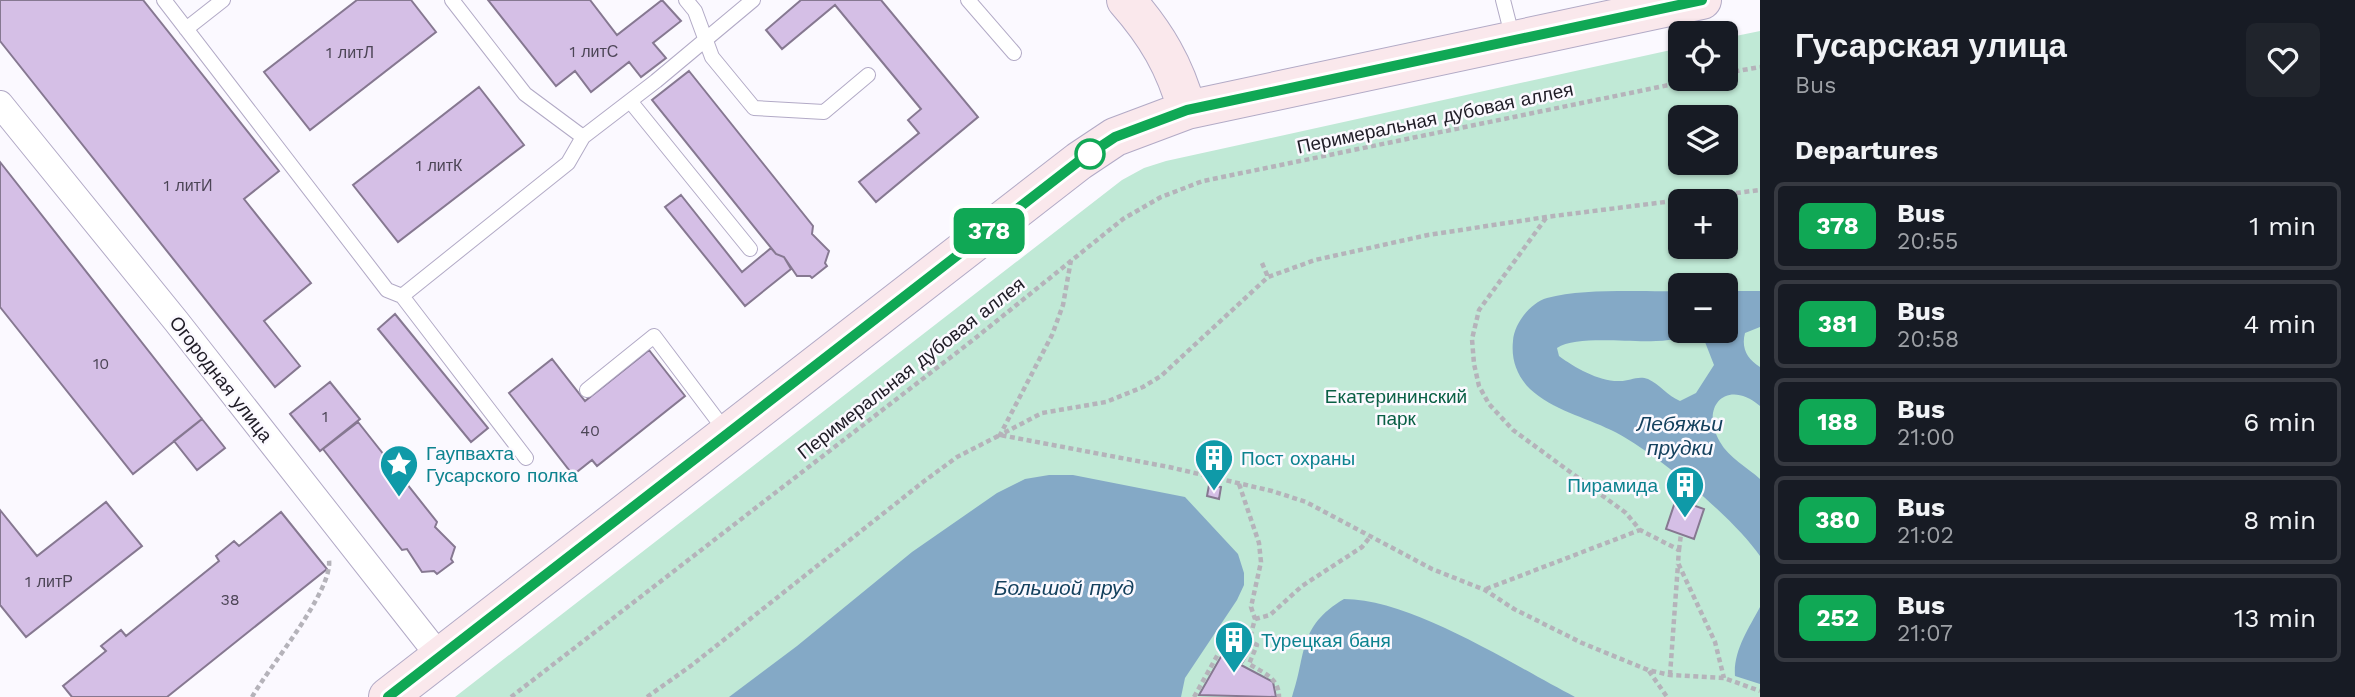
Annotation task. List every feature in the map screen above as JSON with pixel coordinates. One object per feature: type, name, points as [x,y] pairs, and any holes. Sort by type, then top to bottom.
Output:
[{"type":"main road","points":[[1126,0],[1164,49],[1178,76],[1187,110]]},
{"type":"main road","points":[[388,697],[1079,161],[1115,137],[1187,110],[1702,0]]},
{"type":"street","name":"Огородная улица","points":[[0,104],[440,657]]},
{"type":"lane","points":[[164,0],[387,290],[402,296],[526,458]]},
{"type":"lane","points":[[186,29],[223,0]]},
{"type":"lane","points":[[452,0],[525,94],[583,137]]},
{"type":"lane","points":[[686,0],[695,11],[712,57],[754,108],[824,112],[868,75]]},
{"type":"lane","points":[[402,296],[568,163],[583,137],[753,0]]},
{"type":"lane","points":[[968,0],[1014,53]]},
{"type":"lane","points":[[1503,0],[1514,40]]},
{"type":"lane","points":[[630,101],[750,248]]},
{"type":"lane","points":[[587,390],[654,336],[728,434]]},
{"type":"path","points":[[1738,71],[1760,66]]},
{"type":"path","name":"Перимеральная дубовая аллея","points":[[511,697],[973,340],[1123,219],[1161,197],[1203,181],[1668,85]]},
{"type":"path","points":[[647,697],[692,665],[957,457],[1042,414],[1105,402],[1143,387],[1161,376],[1268,277],[1315,260],[1428,235],[1760,190]]},
{"type":"path","points":[[1546,217],[1479,310],[1472,340],[1479,386],[1489,404],[1513,430],[1626,513],[1640,530],[1679,550]]},
{"type":"path","points":[[1000,435],[1052,335],[1063,305],[1071,260]]},
{"type":"path","points":[[1262,263],[1268,277]]},
{"type":"path","points":[[1000,435],[1169,467],[1306,502],[1432,569],[1485,590],[1582,643],[1648,670],[1670,675],[1724,678],[1760,691]]},
{"type":"path","points":[[1239,484],[1260,552],[1259,580],[1251,607],[1255,619],[1249,641],[1241,645]]},
{"type":"path","points":[[1485,590],[1640,530]]},
{"type":"path","points":[[1670,675],[1681,534]]},
{"type":"path","points":[[1255,619],[1270,615],[1302,586],[1362,547],[1370,537]]},
{"type":"path","points":[[252,697],[310,610],[330,568],[327,548]]},
{"type":"path","points":[[1678,563],[1707,622],[1724,678]]},
{"type":"path","points":[[1194,697],[1231,631],[1257,645],[1249,664],[1274,679],[1278,685],[1279,697]]},
{"type":"path","points":[[1648,670],[1667,697]]},
{"type":"green space","name":"Екатерининский парк","points":[[1760,31],[1760,697],[455,697],[1122,180],[1144,168],[1668,51],[1668,91],[1738,91],[1738,36]]},
{"type":"water","name":"Лебяжьи прудки","points":[[1613,291],[1668,291],[1668,340],[1577,342],[1557,348],[1559,356],[1604,379],[1648,379],[1680,401],[1696,393],[1714,365],[1705,343],[1738,343],[1738,291],[1760,291],[1760,327],[1745,333],[1744,344],[1748,357],[1760,367],[1760,406],[1748,398],[1727,396],[1715,407],[1713,417],[1714,429],[1724,448],[1760,479],[1760,556],[1748,540],[1692,486],[1649,453],[1611,430],[1559,408],[1539,396],[1525,384],[1518,373],[1513,355],[1514,334],[1529,309],[1547,298]]},
{"type":"water","name":"Большой пруд","points":[[1073,475],[1185,497],[1238,554],[1244,573],[1244,585],[1237,600],[1185,678],[1181,697],[729,697],[797,646],[912,552],[997,493],[1025,479]]},
{"type":"water","points":[[1344,599],[1371,602],[1431,622],[1575,697],[1292,697],[1311,631],[1329,609]]},
{"type":"water","points":[[1760,607],[1760,684],[1735,676],[1735,667],[1739,649]]},
{"type":"building","points":[[0,0],[143,0],[279,171],[244,199],[311,283],[264,321],[300,366],[275,387],[0,41]]},
{"type":"building","points":[[357,0],[411,0],[436,32],[310,130],[264,72]]},
{"type":"building","points":[[488,0],[590,0],[617,35],[662,0],[681,21],[653,43],[666,58],[641,77],[629,62],[591,92],[575,71],[556,86]]},
{"type":"building","points":[[801,0],[881,0],[978,117],[876,202],[859,182],[919,133],[908,120],[921,109],[835,5],[782,49],[766,30]]},
{"type":"building","points":[[689,71],[813,226],[812,234],[829,251],[825,263],[827,266],[812,278],[797,276],[784,257],[776,254],[652,100]]},
{"type":"building","points":[[479,87],[524,145],[398,242],[353,185]]},
{"type":"building","points":[[0,162],[202,419],[133,474],[0,307]]},
{"type":"building","points":[[681,195],[742,272],[771,248],[784,257],[791,269],[745,306],[665,207]]},
{"type":"building","points":[[395,314],[488,428],[471,442],[378,329]]},
{"type":"building","points":[[649,350],[685,396],[597,466],[592,460],[573,475],[509,393],[552,359],[585,401]]},
{"type":"building","points":[[330,382],[360,419],[320,451],[290,414]]},
{"type":"building","points":[[202,419],[225,448],[197,470],[174,441]]},
{"type":"building","points":[[358,422],[437,522],[435,527],[455,547],[451,559],[453,562],[437,574],[434,571],[422,572],[407,549],[402,550],[323,449]]},
{"type":"building","name":"Пост охраны","points":[[1209,485],[1221,487],[1219,499],[1207,496]]},
{"type":"building","name":"Пирамида","points":[[1676,499],[1704,509],[1694,539],[1666,529]]},
{"type":"building","points":[[106,502],[142,546],[26,637],[0,605],[0,510],[37,556]]},
{"type":"building","points":[[281,512],[327,569],[167,697],[72,697],[63,686],[106,651],[101,646],[121,630],[126,636],[219,561],[216,556],[234,541],[239,546]]},
{"type":"building","name":"Турецкая баня","points":[[1231,639],[1250,650],[1241,665],[1273,682],[1276,697],[1199,695]]},
{"type":"bus line","name":"378","points":[[388,697],[1079,161],[1115,137],[1187,110],[1702,0]]},
{"type":"place","name":"Пост охраны","points":[[1214,492]]},
{"type":"place","name":"Гаупвахта Гусарского полка","points":[[399,498]]},
{"type":"place","name":"Пирамида","points":[[1685,519]]},
{"type":"place","name":"Турецкая баня","points":[[1234,674]]}]
